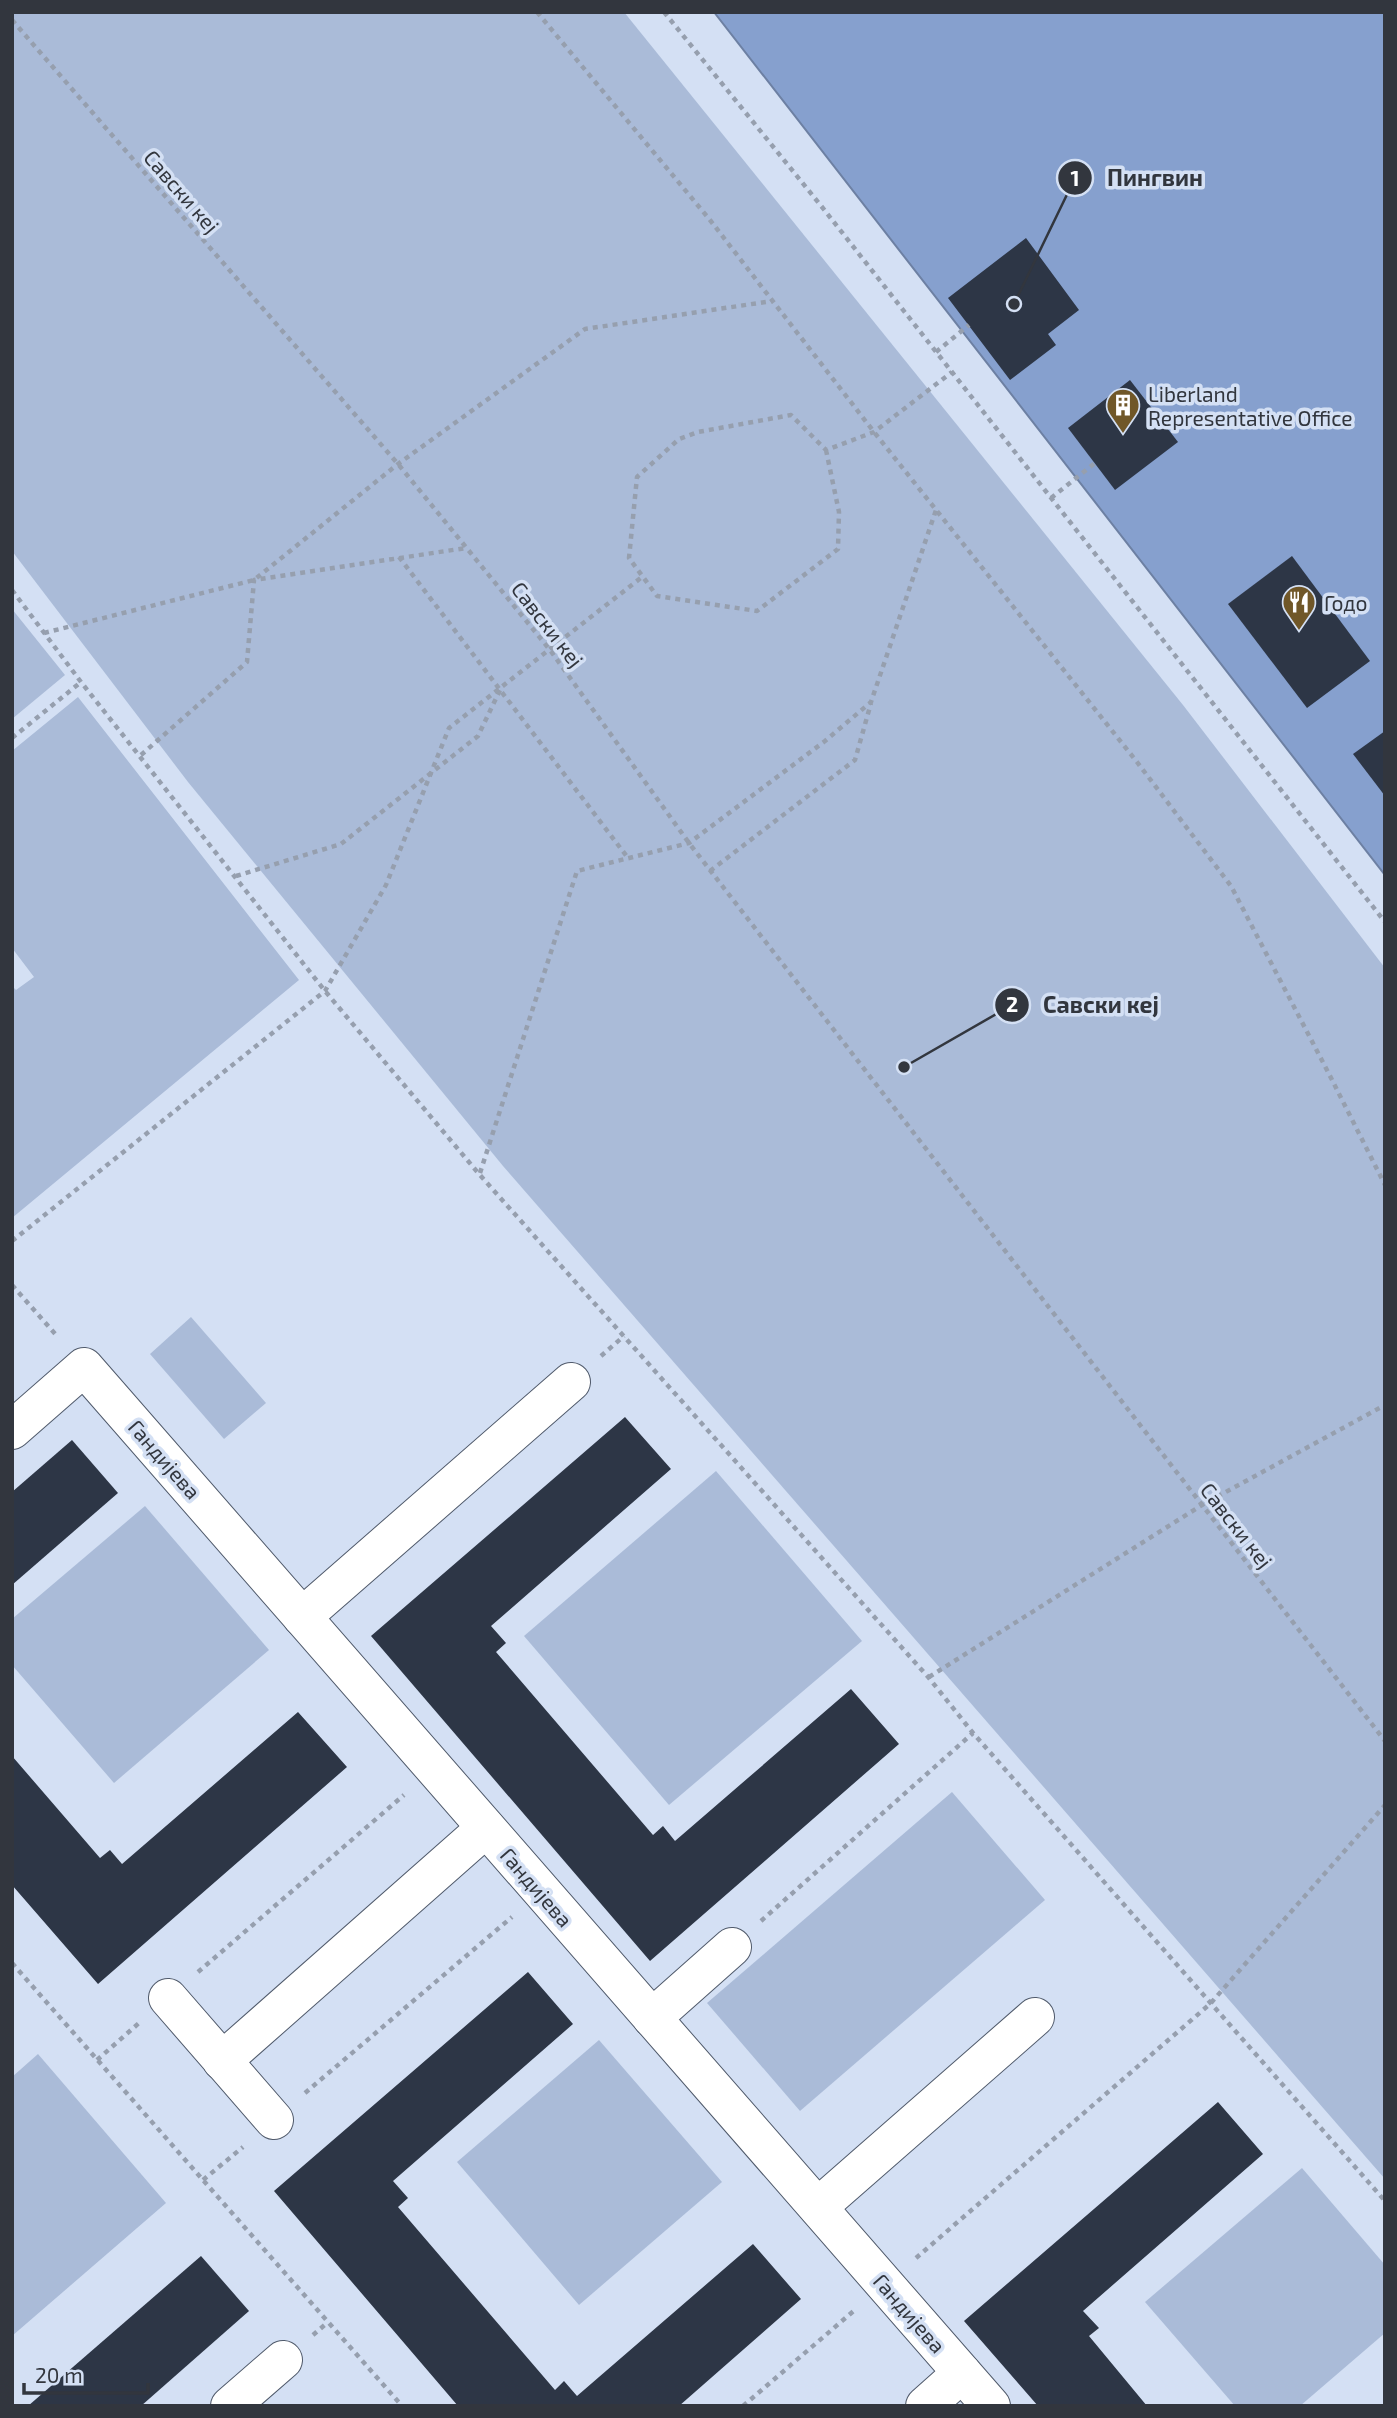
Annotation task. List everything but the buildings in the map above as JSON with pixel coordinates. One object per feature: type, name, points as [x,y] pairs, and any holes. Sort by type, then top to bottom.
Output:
[{"type":"street","name":"Гандијева","points":[[12,1430],[84,1367],[990,2406]]},
{"type":"street","points":[[302,1617],[571,1382]]},
{"type":"street","points":[[222,2061],[486,1828]]},
{"type":"street","points":[[652,2018],[732,1947]]},
{"type":"street","points":[[168,1998],[274,2120]]},
{"type":"street","points":[[818,2207],[1035,2017]]},
{"type":"street","points":[[230,2406],[283,2360]]},
{"type":"street","points":[[925,2406],[962,2373]]},
{"type":"path","points":[[537,12],[710,220],[874,432],[1137,762],[1231,886],[1385,1185]]},
{"type":"path","points":[[664,12],[822,206],[1385,922]]},
{"type":"path","name":"Савски кеј","points":[[12,20],[398,464],[550,650],[710,871],[1385,1741]]},
{"type":"path","points":[[141,755],[247,662],[254,580],[398,464],[585,329],[773,301]]},
{"type":"path","points":[[936,352],[969,326]]},
{"type":"path","points":[[826,450],[874,432],[952,372]]},
{"type":"path","points":[[792,415],[826,450],[839,512],[838,549],[757,611],[657,596],[629,558],[637,477],[679,439],[698,432],[792,415]]},
{"type":"path","points":[[1051,498],[1095,463]]},
{"type":"path","points":[[710,871],[855,760],[936,510]]},
{"type":"path","points":[[44,633],[254,580],[467,548]]},
{"type":"path","points":[[399,557],[628,858]]},
{"type":"path","points":[[12,1241],[325,991],[386,885],[449,728],[642,577]]},
{"type":"path","points":[[12,590],[81,682],[325,991],[479,1174],[929,1678],[973,1733],[1385,2201]]},
{"type":"path","points":[[12,738],[81,682]]},
{"type":"path","points":[[236,876],[341,844],[478,736],[500,689]]},
{"type":"path","points":[[479,1174],[577,871],[689,843],[825,741],[872,702]]},
{"type":"path","points":[[12,1285],[57,1336],[48,1344]]},
{"type":"path","points":[[929,1678],[1202,1505],[1385,1405]]},
{"type":"path","points":[[732,1947],[973,1733]]},
{"type":"path","points":[[97,2060],[435,1769]]},
{"type":"path","points":[[743,2406],[1210,2004],[1385,1805]]},
{"type":"path","points":[[203,2180],[541,1892]]},
{"type":"path","points":[[12,1963],[402,2406]]},
{"type":"shaded area","points":[[12,12],[624,12],[1183,705],[1385,968],[1385,2179],[503,1166],[188,782],[12,551]]},
{"type":"shaded area","points":[[714,12],[1385,12],[1385,875]]},
{"type":"shaded area","points":[[12,609],[65,675],[12,719]]},
{"type":"shaded area","points":[[78,697],[299,980],[12,1218],[12,986],[16,990],[34,977],[12,948],[12,751]]},
{"type":"shaded area","points":[[191,1317],[266,1403],[224,1439],[150,1354]]},
{"type":"shaded area","points":[[716,1471],[862,1641],[669,1805],[524,1636]]},
{"type":"shaded area","points":[[145,1506],[269,1650],[114,1783],[12,1665],[12,1619]]},
{"type":"shaded area","points":[[952,1792],[1045,1900],[800,2111],[707,2003]]},
{"type":"shaded area","points":[[599,2040],[722,2182],[579,2305],[457,2162]]},
{"type":"shaded area","points":[[38,2054],[166,2203],[12,2336],[12,2077]]},
{"type":"shaded area","points":[[1302,2168],[1385,2265],[1385,2333],[1300,2406],[1235,2406],[1145,2302]]},
{"type":"place","name":"Пингвин","points":[[1014,304]]},
{"type":"place","name":"Liberland Representative Office","points":[[1123,435]]},
{"type":"place","name":"Годо","points":[[1299,632]]},
{"type":"place","name":"Савски кеј","points":[[904,1067]]}]
